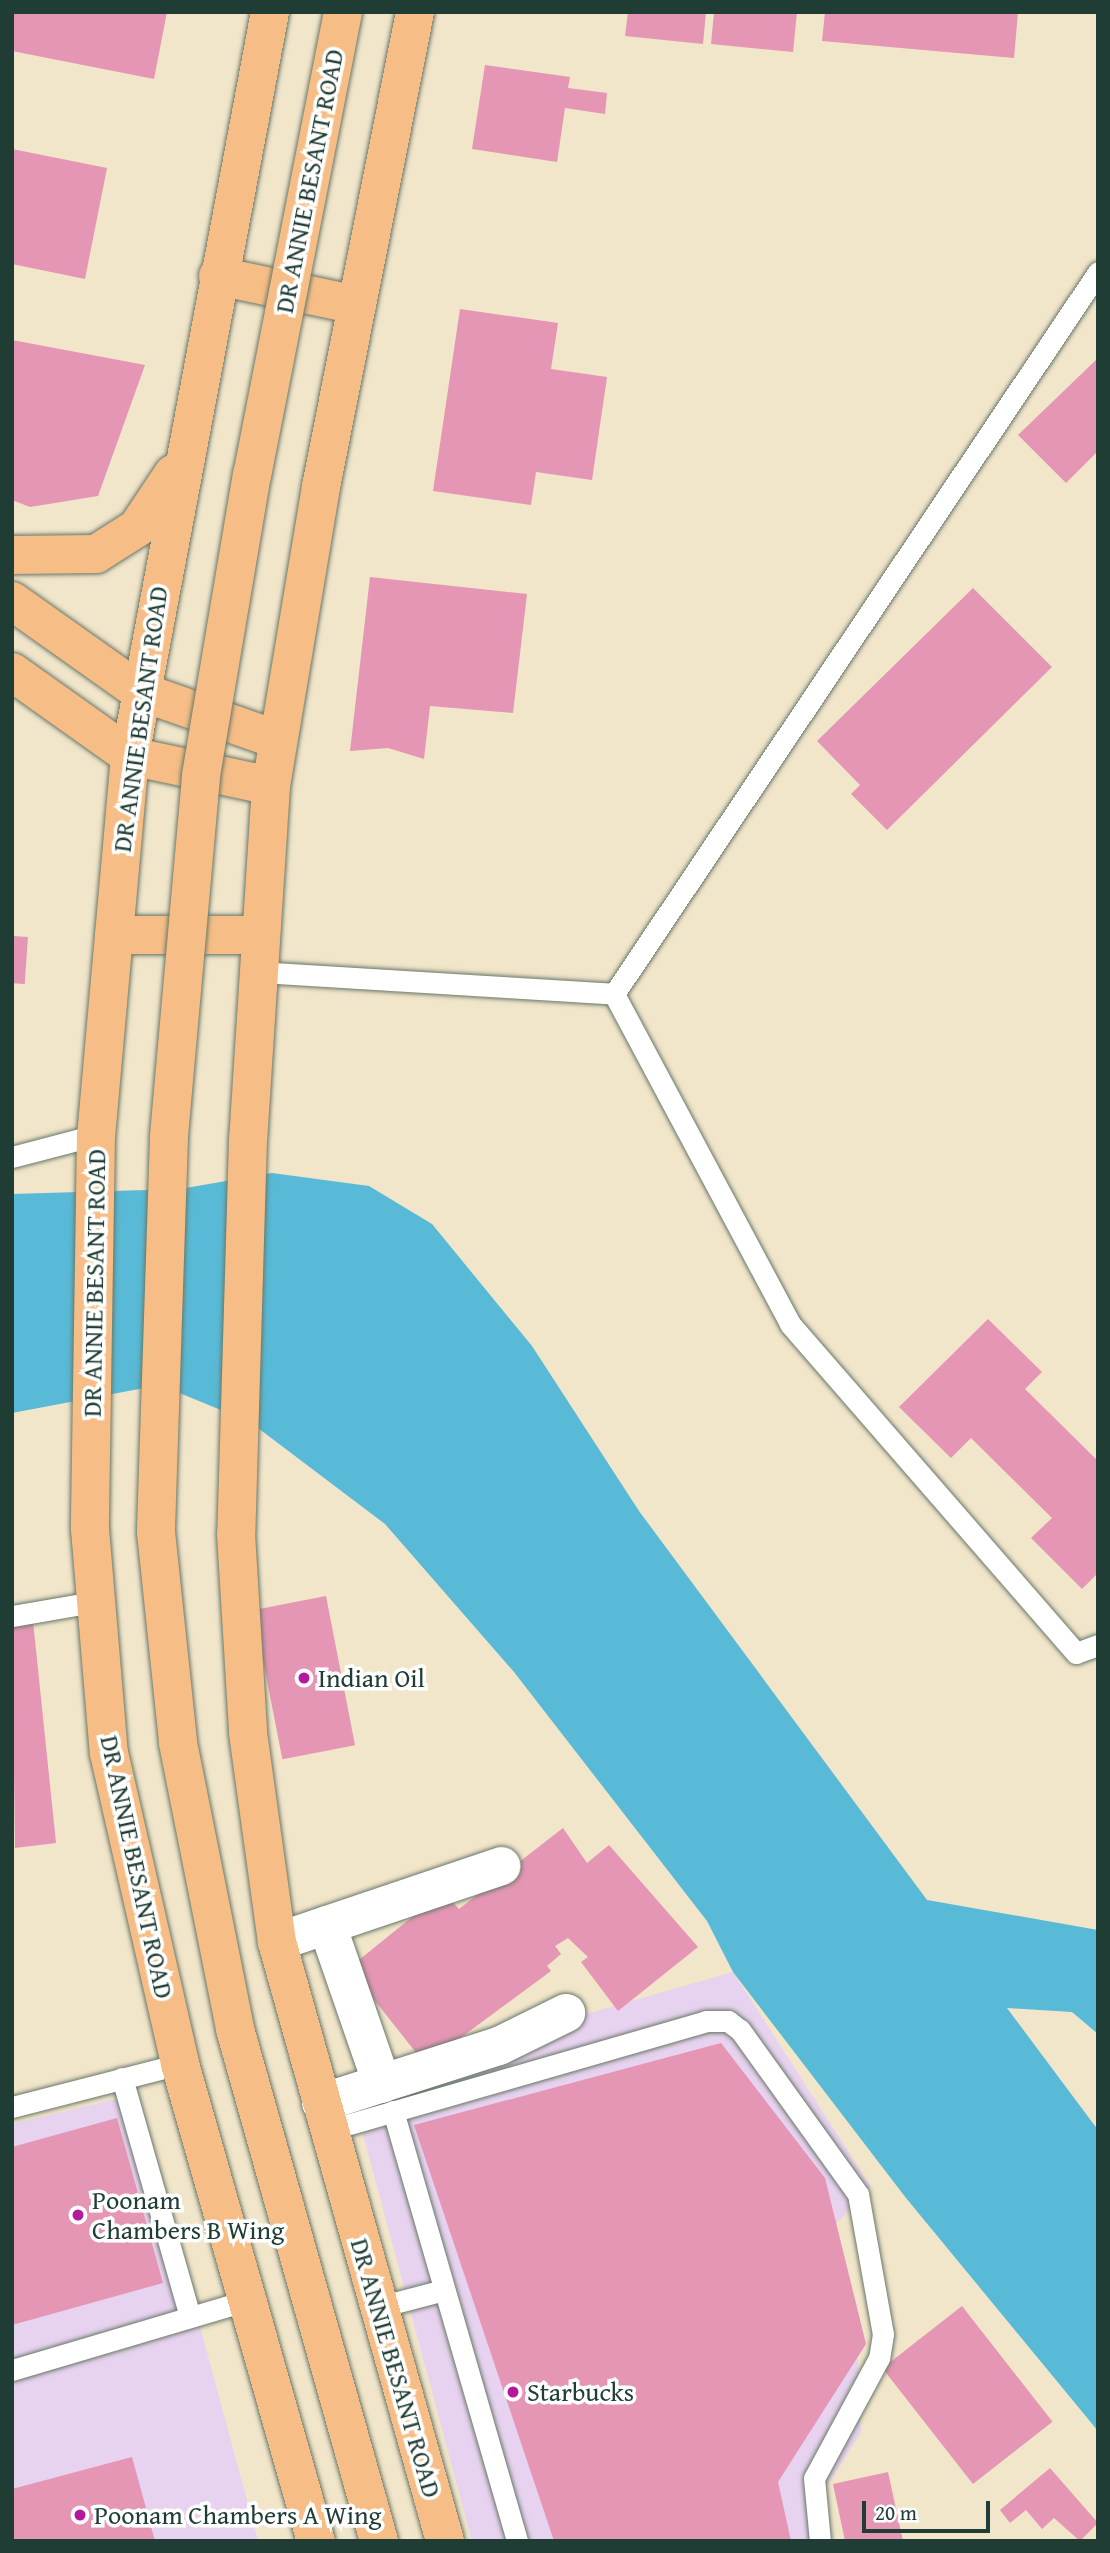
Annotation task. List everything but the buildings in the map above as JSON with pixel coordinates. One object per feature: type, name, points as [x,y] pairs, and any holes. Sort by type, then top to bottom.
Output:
[{"type":"main road","name":"DR ANNIE BESANT ROAD","points":[[270,12],[182,460],[139,691],[130,756],[96,1135],[90,1529],[99,1601],[109,1753],[180,2064],[251,2300],[316,2541]]},
{"type":"main road","name":"DR ANNIE BESANT ROAD","points":[[343,12],[252,474],[201,777],[169,1137],[156,1532],[178,1743],[235,2029],[379,2541]]},
{"type":"main road","points":[[114,935],[260,954],[271,786],[278,740],[357,305],[415,12]]},
{"type":"main road","points":[[219,276],[357,305]]},
{"type":"main road","points":[[12,555],[96,554],[136,528],[182,460]]},
{"type":"main road","points":[[12,601],[139,691],[278,740]]},
{"type":"main road","points":[[12,672],[130,756],[271,786]]},
{"type":"main road","name":"DR ANNIE BESANT ROAD","points":[[260,954],[248,1139],[236,1534],[248,1733],[277,1942],[445,2541]]},
{"type":"street","points":[[277,1942],[501,1866]]},
{"type":"street","points":[[327,1925],[387,2098]]},
{"type":"street","points":[[325,2116],[387,2098],[566,2013]]},
{"type":"lane","points":[[614,994],[1098,272]]},
{"type":"lane","points":[[260,954],[614,994]]},
{"type":"lane","points":[[614,994],[790,1324],[1076,1653],[1098,1645]]},
{"type":"lane","points":[[12,1157],[96,1135]]},
{"type":"lane","points":[[12,1616],[99,1601]]},
{"type":"lane","points":[[517,2541],[387,2098],[706,2021],[728,2021],[740,2030],[858,2194],[883,2334],[879,2358],[814,2478],[820,2541]]},
{"type":"lane","points":[[12,2107],[180,2064]]},
{"type":"lane","points":[[122,2078],[190,2316]]},
{"type":"lane","points":[[379,2307],[444,2290]]},
{"type":"lane","points":[[12,2370],[251,2300]]},
{"type":"shaded area","points":[[733,1972],[871,2187],[833,2227],[857,2338],[861,2432],[808,2516],[816,2541],[472,2541],[349,2082]]},
{"type":"shaded area","points":[[137,2094],[258,2541],[12,2541],[12,2124]]},
{"type":"water","points":[[272,1173],[369,1186],[432,1224],[532,1346],[639,1511],[927,1900],[1098,1930],[1098,2034],[1072,2012],[1007,2008],[1098,2130],[1098,2431],[906,2198],[733,1972],[707,1921],[514,1672],[385,1524],[250,1422],[160,1385],[12,1413],[12,1194],[180,1189]]},
{"type":"place","name":"Indian Oil","points":[[304,1678]]},
{"type":"place","name":"Poonam Chambers B Wing","points":[[78,2215]]},
{"type":"place","name":"Starbucks","points":[[513,2392]]},
{"type":"place","name":"Poonam Chambers A Wing","points":[[80,2515]]}]
